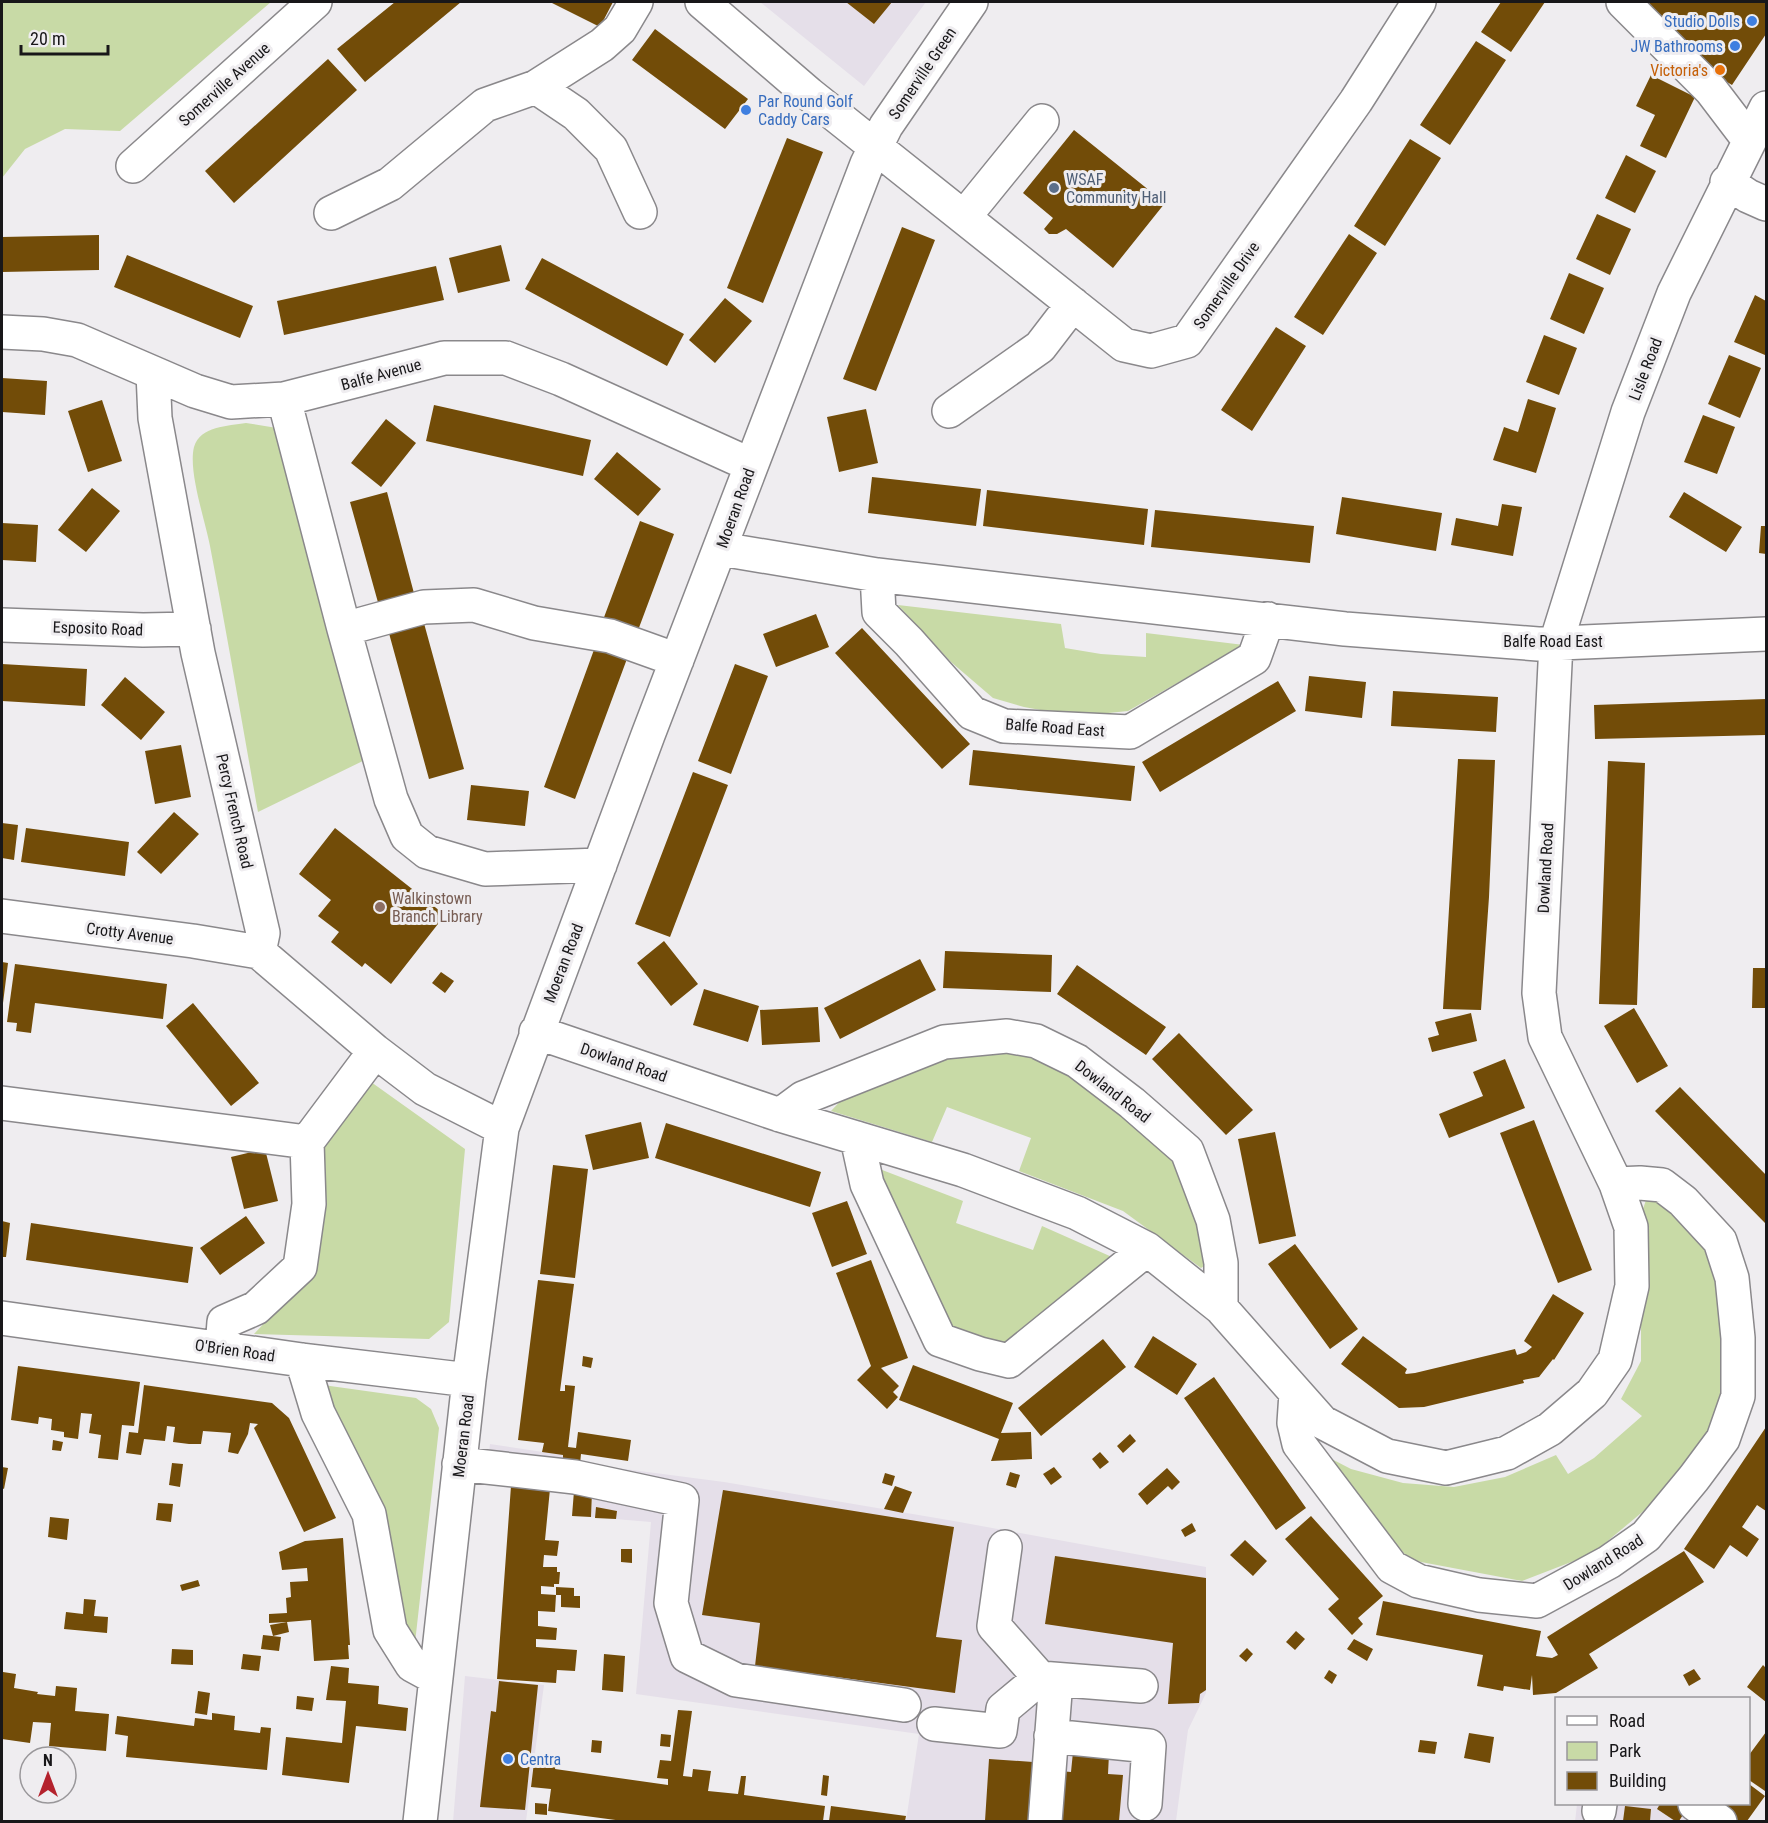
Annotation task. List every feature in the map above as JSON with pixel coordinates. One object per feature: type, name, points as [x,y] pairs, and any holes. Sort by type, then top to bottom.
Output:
[{"type":"street","name":"Somerville Avenue","points":[[133,166],[315,2]]},
{"type":"street","points":[[331,213],[390,184],[485,105],[536,87],[602,45],[620,29],[636,2]]},
{"type":"street","name":"Somerville Drive","points":[[702,2],[809,94],[1124,345],[1151,351],[1187,341],[1356,101],[1419,2]]},
{"type":"street","name":"Somerville Green","points":[[875,146],[886,126],[971,2]]},
{"type":"street","points":[[1626,2],[1711,90],[1749,140]]},
{"type":"street","points":[[536,87],[576,114],[611,149],[640,212]]},
{"type":"street","name":"Lisle Road","points":[[1556,644],[1629,412],[1674,292],[1727,182],[1767,108]]},
{"type":"street","points":[[964,217],[1042,121]]},
{"type":"street","name":"Moeran Road","points":[[420,1821],[459,1464],[502,1128],[536,1032],[751,465],[875,146]]},
{"type":"street","points":[[1727,182],[1748,196],[1767,204]]},
{"type":"street","points":[[949,411],[1040,347],[1073,304]]},
{"type":"street","name":"Balfe Avenue","points":[[2,332],[43,334],[77,340],[195,391],[231,402],[284,399],[444,357],[506,357],[561,379],[751,465]]},
{"type":"street","name":"Percy French Road","points":[[153,373],[155,418],[194,630],[262,933],[259,952]]},
{"type":"street","points":[[284,399],[391,799],[407,836],[427,852],[485,869],[600,865]]},
{"type":"street","name":"Balfe Road East","points":[[721,549],[877,575],[1367,630],[1538,644],[1767,634]]},
{"type":"street","name":"Balfe Road East","points":[[877,575],[879,612],[972,713],[1004,726],[1130,732],[1254,658],[1269,619]]},
{"type":"street","points":[[344,630],[424,607],[474,605],[534,623],[610,636],[677,660]]},
{"type":"street","name":"Esposito Road","points":[[2,624],[194,630]]},
{"type":"street","name":"Dowland Road","points":[[536,1032],[780,1115],[963,1170],[1077,1213],[1147,1249],[1221,1308],[1322,1422],[1387,1456],[1446,1468],[1507,1453],[1550,1430],[1592,1393],[1615,1360],[1632,1286],[1631,1227],[1616,1184],[1545,1037],[1539,993],[1556,644]]},
{"type":"street","name":"Crotty Avenue","points":[[2,916],[259,952]]},
{"type":"street","points":[[259,952],[375,1051],[425,1089],[502,1128]]},
{"type":"street","name":"Dowland Road","points":[[780,1115],[803,1098],[944,1041],[1007,1036],[1036,1041],[1077,1061],[1132,1103],[1187,1151],[1213,1220],[1221,1263],[1221,1308]]},
{"type":"street","points":[[222,1348],[224,1322],[256,1308],[300,1267],[309,1204],[307,1142],[375,1051]]},
{"type":"street","points":[[2,1103],[307,1142]]},
{"type":"street","points":[[857,1138],[867,1184],[940,1340],[1009,1361],[1147,1249]]},
{"type":"street","name":"Dowland Road","points":[[1296,1393],[1294,1423],[1299,1444],[1392,1567],[1418,1581],[1479,1595],[1537,1601],[1609,1562],[1646,1536],[1694,1478],[1723,1439],[1738,1396],[1738,1338],[1732,1278],[1720,1241],[1683,1201],[1662,1185],[1616,1184]]},
{"type":"street","name":"O'Brien Road","points":[[2,1318],[302,1360],[469,1380]]},
{"type":"street","points":[[302,1360],[318,1413],[369,1514],[390,1630],[412,1665],[436,1678]]},
{"type":"street","points":[[459,1464],[575,1477],[682,1500],[671,1603],[687,1656],[736,1680],[904,1705]]},
{"type":"street","points":[[1005,1547],[994,1626],[1048,1679],[1052,1736],[1045,1821]]},
{"type":"street","points":[[934,1724],[1000,1731],[1003,1709],[1048,1679],[1141,1686]]},
{"type":"street","points":[[1052,1736],[1149,1746],[1145,1804]]},
{"type":"street","points":[[1698,1805],[1720,1821]]},
{"type":"shaded area","points":[[760,2],[926,2],[864,86]]},
{"type":"shaded area","points":[[490,1444],[563,1455],[563,1461],[724,1482],[1206,1567],[1206,1693],[1188,1730],[1176,1821],[906,1821],[919,1734],[636,1694],[651,1522],[591,1517],[592,1493],[485,1484]]},
{"type":"shaded area","points":[[465,1676],[544,1685],[526,1821],[453,1822]]},
{"type":"shaded area","points":[[1577,1805],[1709,1805],[1733,1822],[1575,1822]]},
{"type":"green space","points":[[2,2],[271,2],[120,131],[65,129],[25,149],[2,178]]},
{"type":"green space","points":[[246,423],[283,429],[369,758],[258,812],[210,546],[193,469],[194,447],[202,435],[223,426]]},
{"type":"green space","points":[[898,605],[1061,624],[1065,648],[1101,654],[1146,657],[1146,633],[1244,645],[1128,711],[1089,715],[1057,713],[993,698],[951,662]]},
{"type":"green space","points":[[1016,1045],[1106,1094],[1160,1142],[1192,1189],[1212,1261],[1201,1268],[1123,1211],[1019,1171],[1031,1138],[947,1107],[932,1142],[831,1111],[851,1090],[938,1050]]},
{"type":"green space","points":[[371,1082],[465,1149],[449,1322],[429,1339],[254,1334],[316,1268],[313,1155]]},
{"type":"green space","points":[[877,1168],[963,1201],[956,1223],[1033,1250],[1042,1226],[1121,1261],[1014,1348],[966,1347],[936,1312]]},
{"type":"green space","points":[[1648,1194],[1673,1207],[1720,1260],[1728,1372],[1713,1428],[1686,1467],[1652,1504],[1592,1554],[1522,1581],[1408,1558],[1320,1453],[1351,1469],[1403,1483],[1454,1487],[1505,1477],[1556,1455],[1568,1474],[1594,1458],[1642,1416],[1621,1399],[1641,1361],[1641,1215]]},
{"type":"green space","points":[[323,1385],[416,1398],[431,1409],[439,1428],[414,1652]]},
{"type":"building","points":[[395,2],[461,2],[365,82],[337,49]]},
{"type":"building","points":[[550,2],[613,2],[600,27]]},
{"type":"building","points":[[846,2],[892,2],[874,24]]},
{"type":"building","points":[[1501,2],[1545,2],[1511,52],[1481,32]]},
{"type":"building","points":[[1640,2],[1766,2],[1766,34],[1732,85],[1682,55]]},
{"type":"building","points":[[655,29],[748,99],[725,129],[632,60]]},
{"type":"building","points":[[1476,41],[1506,60],[1450,145],[1420,125]]},
{"type":"building","points":[[328,59],[357,90],[234,203],[205,171]]},
{"type":"building","points":[[1651,75],[1695,97],[1666,158],[1640,146],[1655,115],[1636,106]]},
{"type":"building","points":[[1074,130],[1165,203],[1113,268],[1066,229],[1057,234],[1049,234],[1044,229],[1053,218],[1023,193]]},
{"type":"building","points":[[787,138],[823,152],[763,303],[727,288]]},
{"type":"building","points":[[1410,139],[1441,158],[1385,246],[1354,226]]},
{"type":"building","points":[[1626,155],[1656,171],[1635,213],[1605,198]]},
{"type":"building","points":[[1597,214],[1631,229],[1610,275],[1576,259]]},
{"type":"building","points":[[902,227],[935,240],[876,391],[843,379]]},
{"type":"building","points":[[1349,234],[1377,253],[1323,335],[1294,317]]},
{"type":"building","points":[[99,235],[99,270],[2,272],[2,237]]},
{"type":"building","points":[[501,245],[510,281],[458,293],[449,258]]},
{"type":"building","points":[[127,255],[253,306],[240,338],[114,287]]},
{"type":"building","points":[[542,258],[684,334],[667,366],[525,289]]},
{"type":"building","points":[[436,266],[444,300],[284,335],[277,301]]},
{"type":"building","points":[[1569,273],[1604,288],[1584,334],[1550,319]]},
{"type":"building","points":[[1755,295],[1766,301],[1765,355],[1734,342]]},
{"type":"building","points":[[725,298],[752,321],[715,363],[689,340]]},
{"type":"building","points":[[1276,327],[1306,346],[1252,431],[1221,410]]},
{"type":"building","points":[[1544,335],[1577,348],[1559,395],[1526,382]]},
{"type":"building","points":[[1729,355],[1761,368],[1740,418],[1708,404]]},
{"type":"building","points":[[2,378],[47,381],[45,415],[2,412]]},
{"type":"building","points":[[1528,399],[1556,408],[1536,473],[1493,460],[1504,427],[1518,432]]},
{"type":"building","points":[[102,400],[122,461],[88,472],[68,411]]},
{"type":"building","points":[[434,405],[591,440],[583,476],[426,441]]},
{"type":"building","points":[[866,409],[878,463],[839,472],[827,417]]},
{"type":"building","points":[[1703,415],[1735,427],[1717,474],[1684,462]]},
{"type":"building","points":[[386,419],[416,443],[381,487],[351,463]]},
{"type":"building","points":[[617,452],[661,489],[638,516],[594,479]]},
{"type":"building","points":[[872,477],[981,489],[976,526],[868,513]]},
{"type":"building","points":[[92,488],[120,511],[86,552],[58,530]]},
{"type":"building","points":[[987,490],[1148,509],[1144,545],[983,526]]},
{"type":"building","points":[[387,492],[415,597],[379,606],[350,502]]},
{"type":"building","points":[[1684,492],[1742,527],[1726,552],[1669,517]]},
{"type":"building","points":[[1342,497],[1442,513],[1436,551],[1336,534]]},
{"type":"building","points":[[1502,504],[1522,507],[1513,556],[1451,545],[1456,518],[1498,526]]},
{"type":"building","points":[[1155,510],[1314,526],[1310,563],[1151,547]]},
{"type":"building","points":[[640,521],[674,534],[637,633],[603,620]]},
{"type":"building","points":[[2,523],[38,525],[36,562],[2,560]]},
{"type":"building","points":[[1761,526],[1766,526],[1766,554],[1759,553]]},
{"type":"building","points":[[816,614],[829,647],[776,667],[763,634]]},
{"type":"building","points":[[422,616],[464,769],[429,779],[387,626]]},
{"type":"building","points":[[862,628],[970,744],[942,769],[835,653]]},
{"type":"building","points":[[599,636],[631,648],[575,799],[544,787]]},
{"type":"building","points":[[2,664],[87,669],[85,706],[2,701]]},
{"type":"building","points":[[735,664],[768,676],[731,774],[698,761]]},
{"type":"building","points":[[1309,676],[1366,682],[1362,718],[1305,711]]},
{"type":"building","points":[[125,677],[165,712],[141,740],[101,705]]},
{"type":"building","points":[[1278,681],[1296,711],[1160,792],[1142,762]]},
{"type":"building","points":[[1393,691],[1498,697],[1496,732],[1391,726]]},
{"type":"building","points":[[1766,699],[1766,735],[1595,739],[1594,705]]},
{"type":"building","points":[[181,745],[191,797],[155,804],[145,751]]},
{"type":"building","points":[[973,750],[1135,766],[1131,801],[969,785]]},
{"type":"building","points":[[1458,759],[1495,760],[1481,1010],[1443,1009]]},
{"type":"building","points":[[1608,761],[1645,763],[1637,1005],[1599,1004]]},
{"type":"building","points":[[693,772],[728,785],[670,937],[635,924]]},
{"type":"building","points":[[471,785],[529,791],[525,826],[467,820]]},
{"type":"building","points":[[174,812],[199,834],[161,874],[137,852]]},
{"type":"building","points":[[2,823],[18,825],[14,860],[2,858]]},
{"type":"building","points":[[26,828],[129,842],[125,876],[21,862]]},
{"type":"building","name":"Walkinstown Branch Library","points":[[335,828],[445,915],[391,984],[365,963],[362,967],[331,942],[339,932],[318,916],[331,900],[299,874]]},
{"type":"building","points":[[664,941],[698,984],[671,1006],[637,963]]},
{"type":"building","points":[[945,951],[1052,955],[1051,992],[943,988]]},
{"type":"building","points":[[920,959],[936,990],[840,1039],[824,1008]]},
{"type":"building","points":[[2,962],[8,963],[3,1003],[2,1003]]},
{"type":"building","points":[[15,964],[167,984],[163,1019],[35,1003],[31,1033],[16,1031],[17,1023],[7,1022]]},
{"type":"building","points":[[1077,965],[1166,1027],[1146,1055],[1057,994]]},
{"type":"building","points":[[1753,968],[1766,968],[1766,1008],[1752,1008]]},
{"type":"building","points":[[441,972],[454,981],[445,993],[432,983]]},
{"type":"building","points":[[704,989],[759,1006],[748,1042],[693,1025]]},
{"type":"building","points":[[193,1003],[259,1083],[231,1106],[166,1026]]},
{"type":"building","points":[[818,1007],[820,1042],[762,1045],[760,1010]]},
{"type":"building","points":[[1634,1008],[1668,1066],[1637,1083],[1604,1026]]},
{"type":"building","points":[[1471,1013],[1477,1041],[1432,1052],[1428,1038],[1439,1035],[1435,1022]]},
{"type":"building","points":[[1179,1033],[1253,1110],[1226,1135],[1152,1059]]},
{"type":"building","points":[[1505,1059],[1525,1108],[1449,1138],[1439,1114],[1483,1096],[1473,1072]]},
{"type":"building","points":[[1680,1087],[1766,1175],[1765,1223],[1655,1111]]},
{"type":"building","points":[[1534,1120],[1592,1270],[1558,1283],[1500,1133]]},
{"type":"building","points":[[641,1122],[649,1158],[593,1170],[585,1135]]},
{"type":"building","points":[[666,1123],[821,1172],[810,1207],[655,1158]]},
{"type":"building","points":[[1275,1132],[1296,1236],[1259,1244],[1238,1139]]},
{"type":"building","points":[[265,1149],[278,1201],[244,1209],[231,1157]]},
{"type":"building","points":[[553,1165],[588,1169],[575,1278],[540,1274]]},
{"type":"building","points":[[847,1201],[867,1254],[832,1267],[812,1213]]},
{"type":"building","points":[[246,1216],[265,1243],[220,1275],[200,1248]]},
{"type":"building","points":[[2,1221],[10,1223],[6,1257],[2,1257]]},
{"type":"building","points":[[31,1223],[193,1247],[188,1283],[26,1260]]},
{"type":"building","points":[[1295,1244],[1358,1329],[1330,1349],[1268,1264]]},
{"type":"building","points":[[871,1260],[908,1358],[881,1368],[899,1386],[893,1392],[898,1397],[887,1409],[857,1380],[871,1366],[836,1273]]},
{"type":"building","points":[[538,1280],[574,1284],[560,1391],[565,1391],[565,1385],[575,1386],[568,1447],[576,1448],[578,1432],[631,1440],[628,1461],[581,1454],[580,1464],[563,1461],[563,1455],[542,1452],[544,1443],[518,1440]]},
{"type":"building","points":[[1553,1294],[1584,1313],[1554,1360],[1539,1377],[1523,1380],[1524,1383],[1424,1407],[1399,1408],[1341,1364],[1363,1336],[1407,1369],[1406,1374],[1515,1349],[1517,1355],[1532,1347],[1524,1341]]},
{"type":"building","points":[[1153,1336],[1197,1364],[1177,1395],[1134,1367]]},
{"type":"building","points":[[1103,1339],[1126,1367],[1041,1436],[1018,1408]]},
{"type":"building","points":[[583,1356],[593,1358],[591,1368],[582,1366]]},
{"type":"building","points":[[913,1365],[1013,1403],[1001,1433],[1031,1432],[1032,1459],[991,1461],[999,1439],[899,1400]]},
{"type":"building","points":[[18,1366],[140,1382],[134,1426],[122,1425],[118,1460],[98,1458],[101,1435],[89,1433],[92,1414],[81,1413],[78,1439],[64,1437],[64,1432],[51,1430],[52,1419],[39,1417],[38,1424],[11,1420]]},
{"type":"building","points":[[1214,1377],[1306,1508],[1276,1530],[1184,1398]]},
{"type":"building","points":[[144,1385],[272,1403],[289,1418],[336,1518],[304,1532],[254,1428],[258,1424],[250,1423],[248,1434],[238,1454],[228,1452],[231,1433],[203,1431],[201,1444],[189,1444],[173,1442],[175,1427],[167,1426],[165,1441],[144,1439],[141,1455],[126,1453],[129,1432],[138,1433]]},
{"type":"building","points":[[1766,1427],[1766,1511],[1757,1505],[1742,1527],[1759,1539],[1747,1557],[1730,1545],[1714,1569],[1684,1549]]},
{"type":"building","points":[[1130,1434],[1136,1441],[1123,1453],[1117,1446]]},
{"type":"building","points":[[53,1440],[63,1442],[61,1451],[52,1450]]},
{"type":"building","points":[[1100,1452],[1109,1462],[1100,1469],[1092,1459]]},
{"type":"building","points":[[172,1463],[183,1464],[180,1487],[169,1485]]},
{"type":"building","points":[[2,1467],[8,1468],[4,1489],[2,1488]]},
{"type":"building","points":[[1054,1467],[1062,1477],[1051,1485],[1043,1474]]},
{"type":"building","points":[[1167,1468],[1180,1482],[1172,1490],[1168,1486],[1147,1505],[1138,1494]]},
{"type":"building","points":[[1010,1472],[1020,1475],[1016,1488],[1006,1485]]},
{"type":"building","points":[[885,1473],[895,1476],[892,1486],[882,1483]]},
{"type":"building","points":[[511,1486],[550,1489],[545,1540],[559,1541],[557,1556],[544,1555],[543,1567],[557,1567],[557,1572],[560,1572],[559,1584],[554,1584],[554,1587],[541,1586],[541,1594],[556,1595],[555,1612],[538,1611],[538,1626],[557,1628],[556,1640],[536,1639],[536,1647],[577,1650],[575,1671],[557,1670],[556,1683],[497,1679]]},
{"type":"building","points":[[895,1486],[912,1492],[903,1513],[884,1509]]},
{"type":"building","points":[[723,1490],[954,1527],[936,1637],[962,1640],[955,1693],[755,1666],[760,1623],[702,1615]]},
{"type":"building","points":[[574,1491],[592,1492],[591,1517],[572,1516]]},
{"type":"building","points":[[158,1503],[173,1504],[171,1522],[156,1520]]},
{"type":"building","points":[[596,1507],[617,1511],[616,1519],[595,1518]]},
{"type":"building","points":[[1311,1516],[1383,1596],[1358,1618],[1363,1624],[1352,1635],[1328,1609],[1339,1599],[1285,1539]]},
{"type":"building","points":[[50,1517],[69,1519],[67,1540],[48,1537]]},
{"type":"building","points":[[1192,1523],[1196,1531],[1185,1537],[1181,1530]]},
{"type":"building","points":[[343,1538],[349,1659],[314,1661],[311,1620],[269,1623],[269,1614],[287,1613],[286,1598],[291,1597],[290,1582],[308,1581],[307,1568],[282,1570],[279,1552],[305,1541]]},
{"type":"building","points":[[1245,1540],[1267,1561],[1253,1576],[1230,1555]]},
{"type":"building","points":[[621,1549],[632,1549],[632,1563],[621,1562]]},
{"type":"building","points":[[1684,1551],[1704,1582],[1589,1654],[1598,1668],[1556,1693],[1533,1695],[1532,1675],[1530,1690],[1504,1686],[1503,1691],[1477,1686],[1483,1655],[1376,1635],[1383,1601],[1541,1631],[1536,1656],[1552,1658],[1558,1655],[1547,1637]]},
{"type":"building","points":[[1055,1556],[1206,1578],[1206,1690],[1200,1694],[1199,1703],[1168,1704],[1173,1643],[1045,1624]]},
{"type":"building","points":[[198,1580],[200,1586],[182,1591],[180,1585]]},
{"type":"building","points":[[556,1587],[574,1588],[574,1596],[580,1596],[580,1608],[561,1607],[561,1595],[556,1595]]},
{"type":"building","points":[[84,1599],[96,1600],[94,1616],[108,1617],[107,1633],[64,1629],[66,1612],[83,1614]]},
{"type":"building","points":[[287,1622],[289,1632],[273,1636],[270,1625]]},
{"type":"building","points":[[1296,1631],[1305,1639],[1295,1650],[1286,1642]]},
{"type":"building","points":[[263,1635],[281,1637],[279,1651],[261,1649]]},
{"type":"building","points":[[1354,1639],[1373,1649],[1367,1661],[1347,1649]]},
{"type":"building","points":[[1247,1648],[1253,1654],[1246,1662],[1239,1656]]},
{"type":"building","points":[[172,1649],[193,1650],[193,1665],[171,1664]]},
{"type":"building","points":[[243,1654],[261,1656],[259,1671],[241,1669]]},
{"type":"building","points":[[604,1654],[625,1656],[623,1692],[602,1690]]},
{"type":"building","points":[[1763,1665],[1766,1668],[1766,1702],[1747,1687]]},
{"type":"building","points":[[331,1666],[349,1668],[348,1683],[379,1686],[378,1704],[408,1708],[406,1731],[356,1726],[349,1783],[282,1775],[286,1737],[342,1743],[346,1701],[326,1700]]},
{"type":"building","points":[[1694,1669],[1701,1679],[1689,1686],[1683,1675]]},
{"type":"building","points":[[1329,1670],[1337,1675],[1332,1684],[1324,1678]]},
{"type":"building","points":[[3,1672],[16,1674],[14,1688],[38,1692],[37,1694],[55,1696],[56,1686],[77,1688],[75,1711],[109,1714],[106,1751],[78,1749],[78,1745],[49,1745],[51,1723],[33,1722],[30,1743],[2,1739]]},
{"type":"building","name":"Centra","points":[[499,1681],[538,1685],[525,1810],[480,1807],[491,1711],[496,1712]]},
{"type":"building","points":[[198,1691],[210,1693],[207,1715],[195,1713]]},
{"type":"building","points":[[297,1696],[314,1698],[312,1711],[296,1709]]},
{"type":"building","points":[[678,1710],[692,1711],[683,1776],[692,1777],[693,1769],[711,1771],[708,1791],[738,1794],[741,1776],[746,1776],[744,1795],[825,1806],[823,1821],[623,1821],[548,1811],[551,1789],[531,1787],[535,1754],[557,1757],[555,1769],[668,1785],[668,1779],[657,1778],[660,1760],[671,1761]]},
{"type":"building","points":[[212,1713],[235,1716],[234,1730],[260,1733],[261,1727],[271,1728],[267,1770],[126,1757],[128,1736],[115,1734],[117,1716],[194,1726],[195,1718],[212,1720]]},
{"type":"building","points":[[1766,1732],[1765,1791],[1750,1781],[1750,1754]]},
{"type":"building","points":[[1469,1733],[1494,1737],[1490,1763],[1464,1758]]},
{"type":"building","points":[[661,1734],[671,1735],[670,1747],[660,1746]]},
{"type":"building","points":[[592,1740],[602,1741],[601,1753],[591,1752]]},
{"type":"building","points":[[1420,1740],[1437,1742],[1435,1754],[1418,1752]]},
{"type":"building","points":[[1073,1752],[1109,1754],[1108,1774],[1123,1775],[1119,1821],[1057,1821],[1060,1771],[1071,1772]]},
{"type":"building","points":[[989,1759],[1033,1762],[1029,1821],[985,1821]]},
{"type":"building","points":[[823,1775],[829,1776],[827,1796],[821,1795]]},
{"type":"building","points":[[1750,1785],[1765,1796],[1747,1821],[1733,1821],[1709,1805],[1750,1805]]},
{"type":"building","points":[[535,1803],[547,1804],[547,1815],[535,1814]]},
{"type":"building","points":[[1659,1805],[1688,1807],[1679,1821],[1675,1821],[1657,1809]]},
{"type":"building","points":[[831,1806],[906,1816],[905,1821],[829,1821]]},
{"type":"building","points":[[1625,1806],[1651,1809],[1650,1821],[1623,1821]]},
{"type":"place","name":"Studio Dolls","points":[[1752,21]]},
{"type":"place","name":"JW Bathrooms","points":[[1735,46]]},
{"type":"place","name":"Victoria's","points":[[1720,70]]},
{"type":"place","name":"Par Round Golf Caddy Cars","points":[[746,110]]},
{"type":"place","name":"WSAF Community Hall","points":[[1054,188]]},
{"type":"place","name":"Walkinstown Branch Library","points":[[380,907]]},
{"type":"place","name":"Centra","points":[[508,1759]]}]
